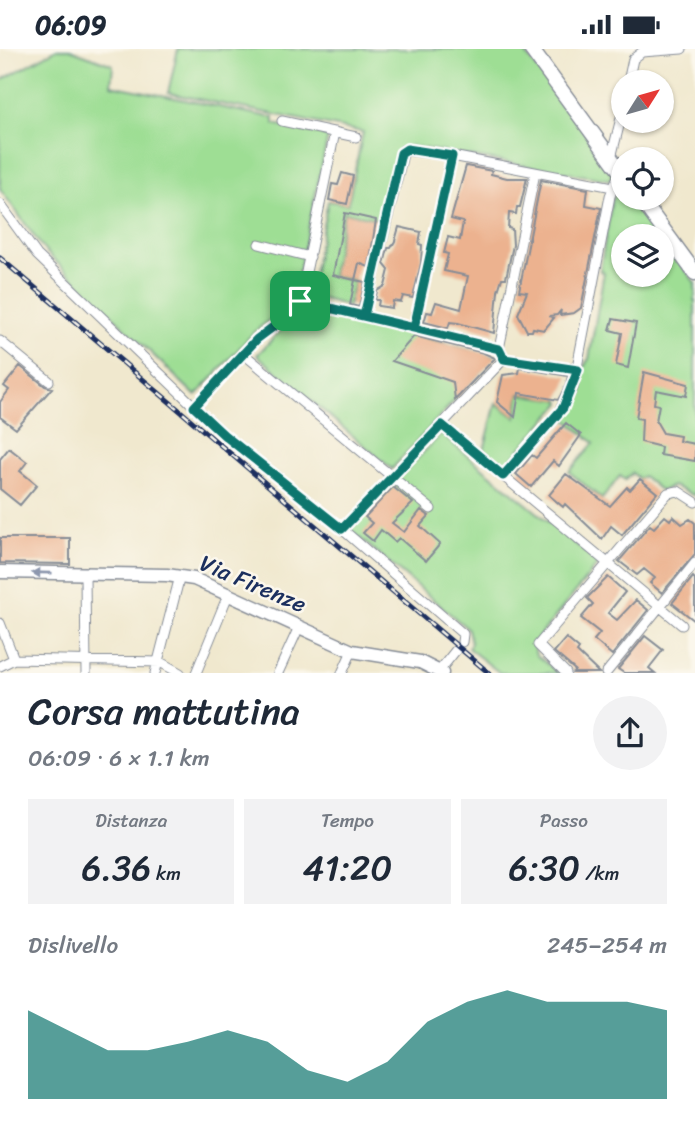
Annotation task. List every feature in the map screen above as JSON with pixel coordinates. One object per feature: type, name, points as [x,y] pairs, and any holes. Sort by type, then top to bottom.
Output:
[{"type":"main road","points":[[531,49],[611,158]]},
{"type":"main road","points":[[649,210],[695,273]]},
{"type":"street","points":[[631,70],[633,59],[642,52],[682,49]]},
{"type":"street","points":[[282,121],[356,137]]},
{"type":"street","points":[[194,407],[257,339],[293,312],[300,301],[335,132]]},
{"type":"street","points":[[364,316],[404,151],[452,156],[611,187]]},
{"type":"street","points":[[414,328],[452,156]]},
{"type":"street","points":[[504,359],[499,349],[535,173]]},
{"type":"street","points":[[503,476],[563,408],[578,370],[611,197]]},
{"type":"street","points":[[0,204],[37,255],[224,435],[342,529],[463,634],[459,646],[441,672]]},
{"type":"street","points":[[259,244],[310,257]]},
{"type":"street","points":[[300,301],[499,349]]},
{"type":"street","points":[[0,341],[49,381]]},
{"type":"street","points":[[245,355],[431,509]]},
{"type":"street","points":[[504,359],[578,370]]},
{"type":"street","points":[[342,529],[504,359]]},
{"type":"street","points":[[442,425],[682,625]]},
{"type":"street","points":[[566,673],[538,645],[668,493],[678,491],[695,502]]},
{"type":"street","points":[[606,673],[695,563]]},
{"type":"street","name":"Via Firenze","points":[[0,572],[180,576],[194,579],[352,651],[420,662],[441,672]]},
{"type":"street","points":[[85,574],[89,659],[86,673]]},
{"type":"street","points":[[155,673],[180,576]]},
{"type":"street","points":[[196,673],[229,596]]},
{"type":"street","points":[[0,623],[13,657]]},
{"type":"street","points":[[278,673],[299,627]]},
{"type":"street","points":[[342,673],[352,651]]},
{"type":"street","points":[[0,666],[13,657],[89,659],[160,662],[180,673]]},
{"type":"green space","points":[[57,49],[70,49],[113,65],[111,85],[274,118],[274,124],[328,136],[295,290],[289,305],[254,332],[196,396],[45,251],[0,189],[0,81]]},
{"type":"green space","points":[[178,49],[522,49],[611,165],[611,178],[410,146],[402,148],[395,156],[382,220],[344,212],[332,275],[354,281],[348,306],[309,295],[328,201],[348,204],[363,132],[168,93]]},
{"type":"green space","points":[[611,206],[611,210],[642,210],[652,224],[611,224],[611,287],[674,287],[674,254],[695,283],[695,496],[673,486],[661,491],[643,476],[639,479],[632,473],[625,480],[620,476],[602,499],[569,472],[594,443],[562,416],[577,394],[589,359],[604,272],[600,271]]},
{"type":"green space","points":[[304,306],[322,308],[494,357],[392,469],[257,355]]},
{"type":"green space","points":[[519,394],[560,400],[561,403],[506,465],[484,450],[496,403],[516,418]]},
{"type":"green space","points":[[441,434],[599,563],[533,644],[536,655],[559,673],[500,673],[468,648],[471,643],[468,629],[349,529]]},
{"type":"building","points":[[466,166],[492,171],[491,174],[507,178],[527,178],[520,207],[517,207],[516,214],[509,213],[508,228],[512,229],[513,245],[506,278],[502,278],[498,291],[494,333],[458,323],[450,322],[448,328],[424,322],[427,312],[432,313],[436,302],[461,309],[468,276],[444,271],[448,254],[444,253],[448,237],[460,240],[463,222],[451,219]]},
{"type":"building","points":[[342,173],[353,176],[347,204],[329,200],[332,184],[338,185]]},
{"type":"building","points":[[541,180],[588,189],[586,205],[601,208],[581,308],[574,313],[560,315],[561,310],[557,315],[549,316],[554,318],[544,330],[533,328],[532,331],[527,331],[518,314],[527,292],[519,291]]},
{"type":"building","points":[[345,213],[376,220],[369,267],[359,263],[355,280],[333,275]]},
{"type":"building","points":[[399,227],[421,232],[421,263],[413,298],[403,296],[401,302],[393,301],[392,308],[378,306],[379,300],[375,300],[377,291],[385,286],[389,270],[384,264],[388,248],[391,248],[395,241]]},
{"type":"building","points":[[355,280],[365,282],[359,307],[350,305]]},
{"type":"building","points":[[613,319],[636,323],[628,368],[616,365],[622,333],[610,330]]},
{"type":"building","points":[[414,336],[495,358],[455,400],[453,382],[392,361]]},
{"type":"building","points":[[20,366],[45,386],[52,388],[16,429],[0,417],[0,402],[9,390],[4,386]]},
{"type":"building","points":[[520,368],[568,376],[558,400],[519,393],[515,417],[497,402],[503,375],[519,373]]},
{"type":"building","points":[[644,372],[688,384],[686,396],[656,390],[654,404],[659,405],[656,421],[663,433],[680,436],[679,441],[695,444],[695,461],[660,455],[661,447],[641,442],[642,419],[636,418]]},
{"type":"building","points":[[566,423],[581,435],[559,466],[553,461],[531,487],[516,474],[532,455],[536,458]]},
{"type":"building","points":[[9,448],[27,462],[20,471],[37,485],[20,505],[0,489],[0,459]]},
{"type":"building","points":[[566,474],[610,506],[627,487],[630,490],[640,479],[657,493],[622,535],[611,526],[602,539],[565,504],[563,507],[549,495]]},
{"type":"building","points":[[393,487],[413,503],[392,523],[404,532],[421,510],[429,516],[420,526],[440,544],[426,561],[399,538],[395,542],[381,530],[373,541],[363,533],[372,523],[365,517]]},
{"type":"building","points":[[665,516],[670,520],[673,516],[682,524],[690,519],[695,523],[695,554],[662,593],[650,583],[655,578],[644,569],[637,575],[619,561],[650,525],[654,528]]},
{"type":"building","points":[[0,538],[70,538],[70,564],[0,563]]},
{"type":"building","points":[[608,577],[625,592],[608,613],[617,620],[636,600],[648,610],[612,655],[594,640],[600,633],[581,618],[593,604],[587,598]]},
{"type":"building","points":[[693,577],[695,579],[695,621],[672,603]]},
{"type":"building","points":[[645,636],[663,650],[649,668],[655,673],[624,673],[618,669]]},
{"type":"building","points":[[566,638],[599,673],[573,673],[575,670],[554,652]]},
{"type":"railway","points":[[0,258],[489,673]]},
{"type":"route","points":[[300,301],[293,312],[257,339],[194,407],[224,435],[342,529],[442,425],[503,476],[563,408],[573,388],[578,370],[504,359],[499,349],[364,316],[401,153],[407,149],[452,156],[414,328],[364,316],[300,301]]}]
